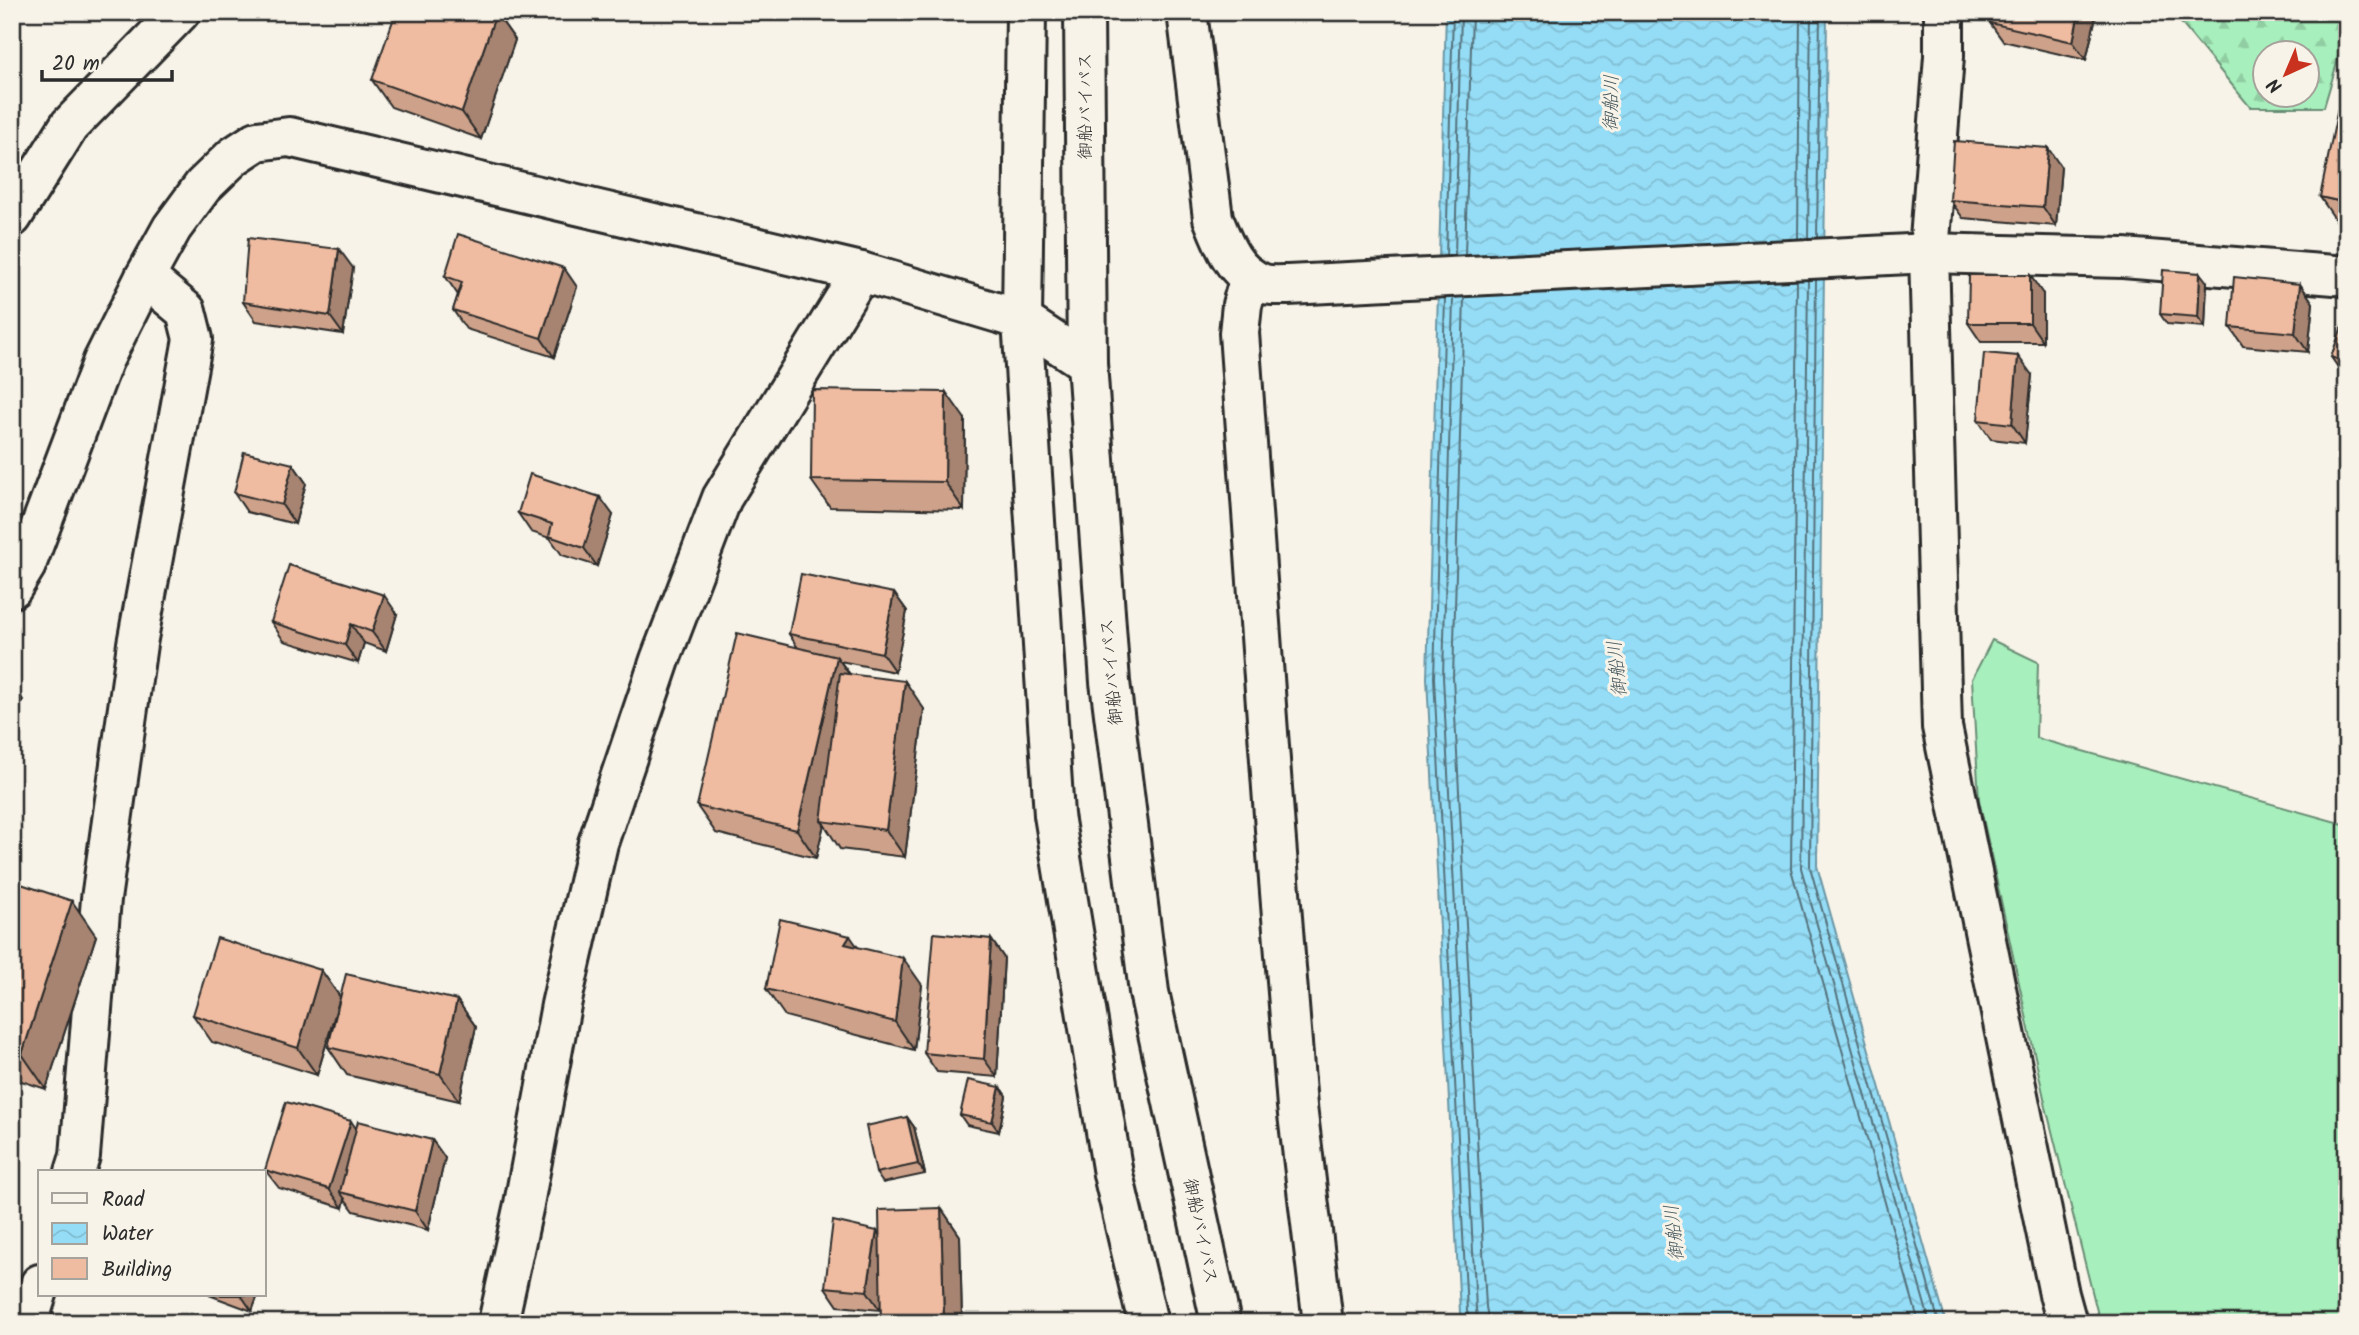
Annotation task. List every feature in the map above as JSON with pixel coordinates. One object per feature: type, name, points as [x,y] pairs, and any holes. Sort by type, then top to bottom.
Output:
[{"type":"main road","points":[[12,217],[69,126],[180,12]]},
{"type":"main road","points":[[1026,12],[1022,320],[1054,815],[1113,1174],[1148,1323]]},
{"type":"main road","name":"御船バイパス","points":[[1084,12],[1087,363],[1110,682],[1149,992],[1220,1323]]},
{"type":"main road","points":[[1187,12],[1213,218],[1224,247],[1242,272],[1263,284],[1288,285],[1929,253],[2123,258],[2347,276]]},
{"type":"main road","points":[[1944,12],[1944,56],[1929,253],[1942,727],[2067,1323]]},
{"type":"main road","points":[[1944,56],[1954,12]]},
{"type":"main road","points":[[12,588],[26,565],[103,361],[145,277],[172,228],[203,186],[234,156],[257,141],[289,138],[861,272],[1022,320],[1087,363]]},
{"type":"main road","points":[[498,1323],[524,1204],[561,1004],[598,843],[656,673],[722,498],[861,272]]},
{"type":"main road","points":[[76,1170],[80,1156],[101,899],[112,818],[137,644],[193,339],[186,311],[145,277]]},
{"type":"main road","points":[[1250,277],[1242,305],[1240,346],[1297,1106],[1323,1323]]},
{"type":"main road","points":[[28,1323],[38,1290]]},
{"type":"green space","points":[[2172,12],[2347,12],[2347,29],[2324,107],[2320,107],[2320,38],[2250,38],[2250,107]]},
{"type":"green space","points":[[1992,640],[2038,662],[2036,738],[2347,825],[2347,1323],[2100,1323],[2046,1107],[1979,800],[1972,679]]},
{"type":"water","name":"御船川","points":[[1446,12],[1827,12],[1817,866],[1946,1323],[1463,1323],[1460,1313],[1427,678]]},
{"type":"building","points":[[396,12],[496,13],[462,112],[372,80]]},
{"type":"building","points":[[1992,12],[2079,12],[2073,42],[1990,23]]},
{"type":"building","points":[[2347,64],[2347,203],[2320,197]]},
{"type":"building","points":[[1954,141],[2048,148],[2043,207],[1950,200]]},
{"type":"building","points":[[458,234],[564,268],[541,338],[453,310],[462,282],[445,276]]},
{"type":"building","points":[[248,238],[339,249],[330,316],[243,302]]},
{"type":"building","points":[[2163,270],[2200,273],[2198,317],[2160,314]]},
{"type":"building","points":[[1969,275],[2030,275],[2030,323],[1968,323]]},
{"type":"building","points":[[2234,277],[2300,284],[2295,333],[2230,327]]},
{"type":"building","points":[[2347,313],[2347,363],[2331,357]]},
{"type":"building","points":[[1984,353],[2018,356],[2012,424],[1978,420]]},
{"type":"building","points":[[812,390],[946,392],[945,482],[811,480]]},
{"type":"building","points":[[244,452],[293,464],[282,505],[234,493]]},
{"type":"building","points":[[530,474],[600,497],[584,548],[549,536],[552,524],[518,513]]},
{"type":"building","points":[[289,565],[384,595],[372,632],[351,624],[345,645],[271,622]]},
{"type":"building","points":[[801,574],[894,593],[882,653],[789,634]]},
{"type":"building","points":[[737,633],[837,657],[797,830],[697,806]]},
{"type":"building","points":[[840,673],[905,681],[886,830],[821,821]]},
{"type":"building","points":[[12,881],[72,901],[22,1054],[12,1051]]},
{"type":"building","points":[[780,919],[850,936],[845,944],[903,958],[895,1022],[766,989]]},
{"type":"building","points":[[934,933],[991,939],[984,1059],[924,1053]]},
{"type":"building","points":[[217,938],[321,970],[298,1048],[193,1015]]},
{"type":"building","points":[[346,974],[457,1000],[440,1074],[328,1047]]},
{"type":"building","points":[[968,1080],[1000,1087],[992,1122],[960,1115]]},
{"type":"building","points":[[286,1102],[351,1121],[329,1189],[265,1170]]},
{"type":"building","points":[[907,1117],[918,1164],[876,1173],[866,1126]]},
{"type":"building","points":[[358,1121],[432,1140],[415,1211],[340,1192]]},
{"type":"building","points":[[941,1208],[944,1323],[881,1323],[879,1210]]},
{"type":"building","points":[[833,1221],[877,1231],[867,1291],[825,1287]]}]
